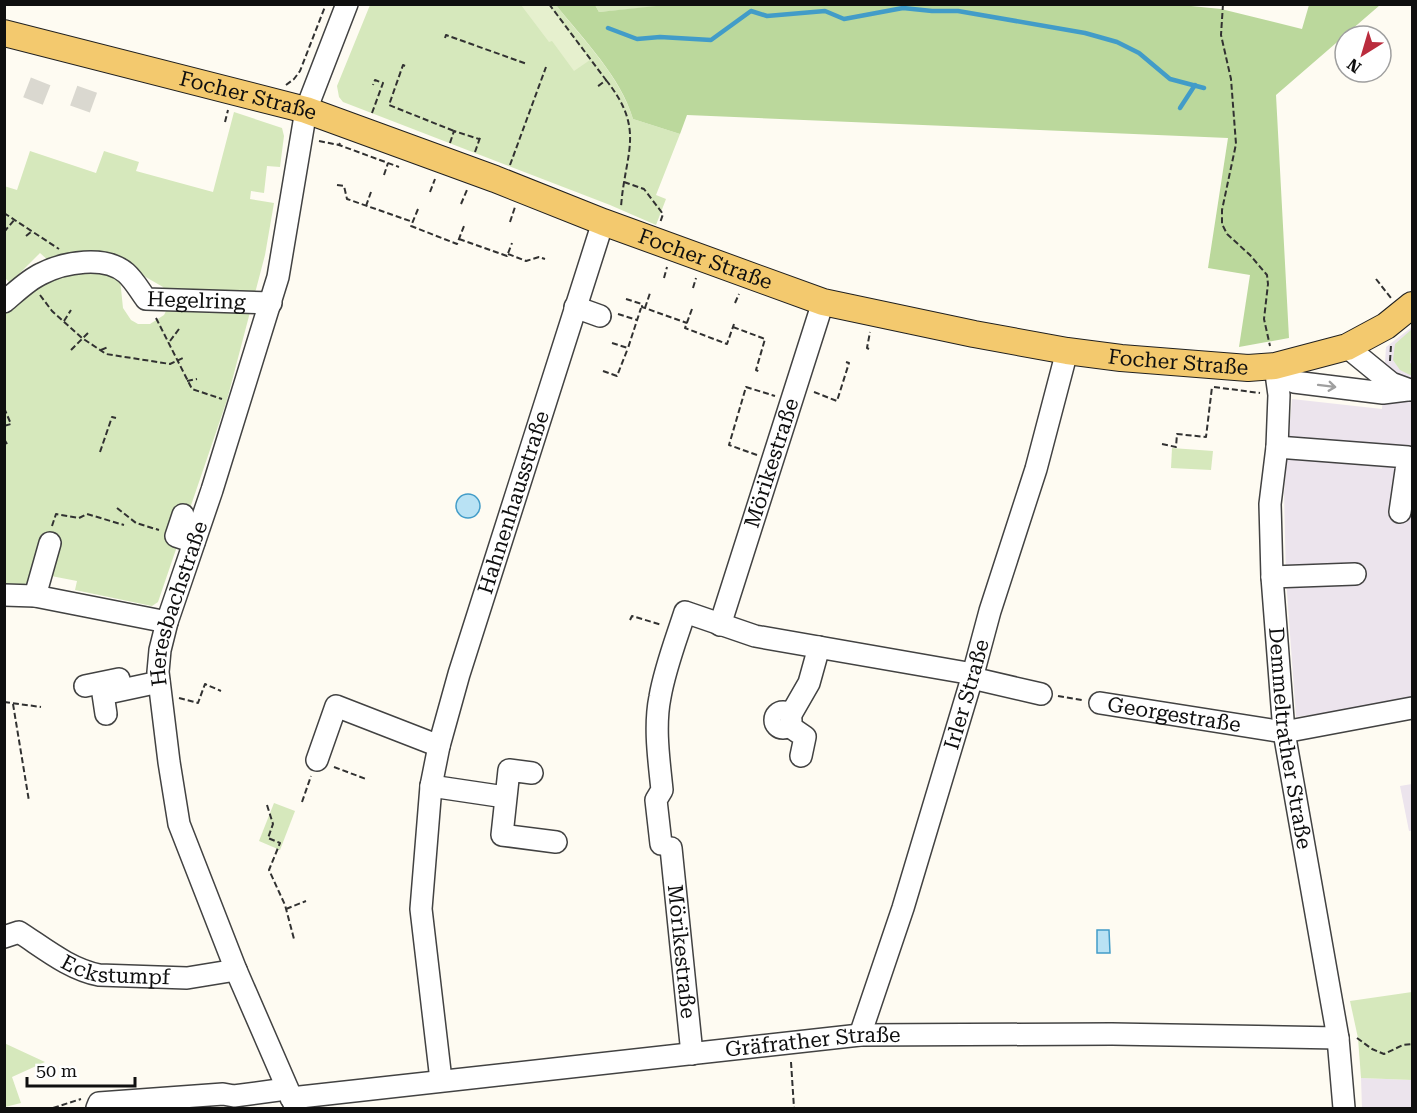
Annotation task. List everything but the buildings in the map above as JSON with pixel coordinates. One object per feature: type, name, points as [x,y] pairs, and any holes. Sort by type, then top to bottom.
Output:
[{"type":"main road","name":"Focher Straße","points":[[4,33],[306,110],[495,179],[612,218],[823,302],[974,334],[1067,351],[1183,364],[1248,368],[1274,359],[1347,346],[1386,326],[1403,303]]},
{"type":"street","name":"Heresbachstraße","points":[[291,1098],[236,969],[179,824],[159,677],[160,650],[185,539],[239,404],[271,303],[280,267],[306,110],[347,4]]},
{"type":"street","name":"Hahnenhausstraße","points":[[441,1080],[421,909],[431,786],[439,746],[474,627],[575,307],[612,218]]},
{"type":"street","name":"Hegelring","points":[[4,302],[29,281],[53,269],[72,264],[101,264],[118,268],[126,273],[146,299],[271,303]]},
{"type":"street","name":"Mörikestraße","points":[[720,626],[823,302]]},
{"type":"street","points":[[575,307],[600,316]]},
{"type":"street","points":[[1347,346],[1391,383],[1410,390]]},
{"type":"street","name":"Irler Straße","points":[[860,1035],[903,908],[990,611],[1036,469],[1067,351]]},
{"type":"street","points":[[1274,359],[1294,382],[1383,393],[1410,390]]},
{"type":"street","name":"Demmeltrather Straße","points":[[1274,359],[1279,395],[1277,447],[1270,504],[1272,577],[1284,732],[1338,1038],[1344,1108]]},
{"type":"street","points":[[1277,447],[1408,457],[1400,512]]},
{"type":"street","points":[[183,514],[185,539]]},
{"type":"street","points":[[35,596],[50,543]]},
{"type":"street","points":[[1272,577],[1356,574]]},
{"type":"street","points":[[4,595],[35,596],[167,622]]},
{"type":"street","points":[[682,622],[720,626],[756,636],[972,676],[1041,694]]},
{"type":"street","name":"Mörikestraße","points":[[682,622],[668,664],[658,710],[658,753],[662,790],[656,800],[666,846],[692,1054]]},
{"type":"street","points":[[801,756],[805,737],[789,721],[809,683],[819,647]]},
{"type":"street","points":[[85,686],[159,677]]},
{"type":"street","points":[[106,714],[103,694],[159,677]]},
{"type":"street","name":"Georgestraße","points":[[1100,703],[1284,732],[1413,708]]},
{"type":"street","points":[[317,760],[336,706],[439,746]]},
{"type":"street","points":[[532,773],[509,770],[502,835],[556,842]]},
{"type":"street","points":[[431,786],[506,797]]},
{"type":"street","name":"Eckstumpf","points":[[4,937],[19,933],[65,962],[86,973],[99,975],[187,978],[236,969]]},
{"type":"street","name":"Gräfrather Straße","points":[[291,1098],[860,1035],[1122,1034],[1338,1038]]},
{"type":"street","points":[[98,1106],[223,1094],[291,1098]]},
{"type":"path","points":[[285,86],[300,71],[326,4]]},
{"type":"path","points":[[549,4],[623,104],[629,124],[630,150],[624,182],[612,218]]},
{"type":"path","points":[[1222,4],[1221,34],[1231,79],[1236,144],[1222,210],[1222,224],[1231,239],[1250,255],[1267,275],[1264,326],[1274,359]]},
{"type":"path","points":[[445,38],[446,35],[527,64]]},
{"type":"path","points":[[405,66],[403,65],[389,105],[454,131],[480,137],[475,154]]},
{"type":"path","points":[[509,168],[546,67]]},
{"type":"path","points":[[371,116],[383,83],[375,80],[373,85]]},
{"type":"path","points":[[597,87],[606,80]]},
{"type":"path","points":[[225,122],[230,107]]},
{"type":"path","points":[[450,145],[454,131]]},
{"type":"path","points":[[384,175],[388,163]]},
{"type":"path","points":[[430,192],[435,179]]},
{"type":"path","points":[[624,182],[644,189],[659,207],[663,214],[658,228]]},
{"type":"path","points":[[337,185],[344,186],[347,199],[413,222]]},
{"type":"path","points":[[462,204],[467,190]]},
{"type":"path","points":[[366,206],[371,192]]},
{"type":"path","points":[[510,222],[515,207]]},
{"type":"path","points":[[418,209],[411,226],[458,244],[464,226]]},
{"type":"path","points":[[4,213],[68,256],[72,264]]},
{"type":"path","points":[[4,232],[15,219]]},
{"type":"path","points":[[26,236],[32,231]]},
{"type":"path","points":[[49,243],[52,238]]},
{"type":"path","points":[[459,240],[526,261],[539,257],[545,259]]},
{"type":"path","points":[[508,254],[512,243]]},
{"type":"path","points":[[664,278],[668,264]]},
{"type":"path","points":[[693,288],[697,275]]},
{"type":"path","points":[[1376,279],[1403,303]]},
{"type":"path","points":[[29,281],[52,311],[82,338],[111,356],[170,364],[185,357]]},
{"type":"path","points":[[735,303],[740,291]]},
{"type":"path","points":[[603,371],[617,376],[650,293]]},
{"type":"path","points":[[146,299],[188,381],[196,391],[239,404]]},
{"type":"path","points":[[626,299],[687,323]]},
{"type":"path","points":[[692,309],[685,328],[727,344],[734,326],[765,339],[756,370],[760,372]]},
{"type":"path","points":[[64,321],[71,310]]},
{"type":"path","points":[[169,341],[179,329]]},
{"type":"path","points":[[869,349],[867,348],[870,330]]},
{"type":"path","points":[[71,350],[88,333]]},
{"type":"path","points":[[1391,368],[1390,357],[1393,342]]},
{"type":"path","points":[[612,343],[628,348]]},
{"type":"path","points":[[100,350],[108,347]]},
{"type":"path","points":[[157,368],[158,362]]},
{"type":"path","points":[[816,387],[814,394],[837,401],[849,363],[846,362]]},
{"type":"path","points":[[188,381],[197,379]]},
{"type":"path","points":[[1203,385],[1279,395]]},
{"type":"path","points":[[774,460],[729,445],[746,387],[792,401]]},
{"type":"path","points":[[1162,444],[1176,447],[1177,434],[1206,437],[1214,387]]},
{"type":"path","points":[[4,408],[11,423]]},
{"type":"path","points":[[100,452],[112,417],[116,418]]},
{"type":"path","points":[[4,426],[16,422]]},
{"type":"path","points":[[4,439],[7,444]]},
{"type":"path","points":[[117,508],[136,523],[185,539]]},
{"type":"path","points":[[630,620],[632,616],[682,622]]},
{"type":"path","points":[[198,703],[205,684],[221,691]]},
{"type":"path","name":"Georgestraße","points":[[1041,694],[1100,703]]},
{"type":"path","points":[[4,702],[41,707]]},
{"type":"path","points":[[13,704],[29,801]]},
{"type":"path","points":[[267,806],[273,824],[268,838],[280,843],[269,870],[286,909],[294,939]]},
{"type":"path","points":[[286,909],[306,901]]},
{"type":"path","points":[[1338,1038],[1358,1038],[1372,1049],[1384,1054],[1403,1045],[1413,1044]]},
{"type":"path","points":[[788,1044],[794,1108]]},
{"type":"path","points":[[52,1108],[80,1099],[98,1106]]},
{"type":"shaded area","points":[[1412,327],[1412,701],[1296,717],[1286,579],[1284,493],[1292,399],[1382,409],[1386,347]]},
{"type":"shaded area","points":[[1412,784],[1412,831],[1409,831],[1400,786]]},
{"type":"shaded area","points":[[1361,1078],[1412,1080],[1412,1108],[1362,1108]]},
{"type":"green space","points":[[675,4],[1171,4],[1221,9],[1302,29],[1309,5],[1380,5],[1358,24],[1333,24],[1333,46],[1276,95],[1289,338],[1239,347],[1250,275],[1208,268],[1228,138],[687,115],[680,134],[633,119],[620,88],[610,73],[556,5],[595,5],[599,12]]},
{"type":"green space","points":[[370,5],[556,5],[610,73],[633,119],[680,134],[656,195],[666,199],[656,225],[343,102],[339,97],[337,86]]},
{"type":"green space","points":[[521,5],[549,5],[590,60],[574,71]]},
{"type":"green space","points":[[595,5],[675,5],[599,12]]},
{"type":"green space","points":[[234,112],[282,128],[284,136],[280,167],[267,166],[264,193],[251,191],[250,199],[274,203],[265,255],[227,400],[158,602],[152,606],[75,590],[77,581],[46,575],[44,585],[26,583],[24,586],[5,587],[5,311],[34,287],[63,274],[106,272],[120,279],[123,308],[131,320],[138,324],[150,324],[164,315],[167,309],[167,294],[163,287],[130,268],[51,263],[40,253],[10,283],[5,278],[4,186],[17,190],[30,151],[96,173],[104,151],[139,162],[136,171],[213,192]]},
{"type":"green space","points":[[1412,329],[1410,363],[1412,364],[1412,376],[1400,370],[1393,360],[1395,344]]},
{"type":"green space","points":[[1172,448],[1213,451],[1211,470],[1171,468]]},
{"type":"green space","points":[[274,803],[295,811],[280,850],[259,841]]},
{"type":"green space","points":[[1412,992],[1412,1080],[1361,1078],[1358,1038],[1350,1001]]},
{"type":"green space","points":[[4,1043],[45,1062],[12,1077],[21,1103],[5,1107]]},
{"type":"water","points":[[468,494],[473,495],[479,501],[479,511],[473,517],[468,518],[463,517],[457,511],[456,506],[457,501],[463,495]]},
{"type":"water","points":[[1097,930],[1109,930],[1110,953],[1097,953]]},
{"type":"waterway","points":[[608,28],[637,39],[660,37],[711,40],[751,11],[767,16],[825,11],[844,19],[903,8],[958,11],[1085,33],[1117,42],[1139,53],[1170,79],[1204,88]]},
{"type":"waterway","points":[[1180,108],[1195,85]]},
{"type":"tunnel","points":[[33,101],[44,73]]},
{"type":"tunnel","points":[[80,109],[88,87]]}]
